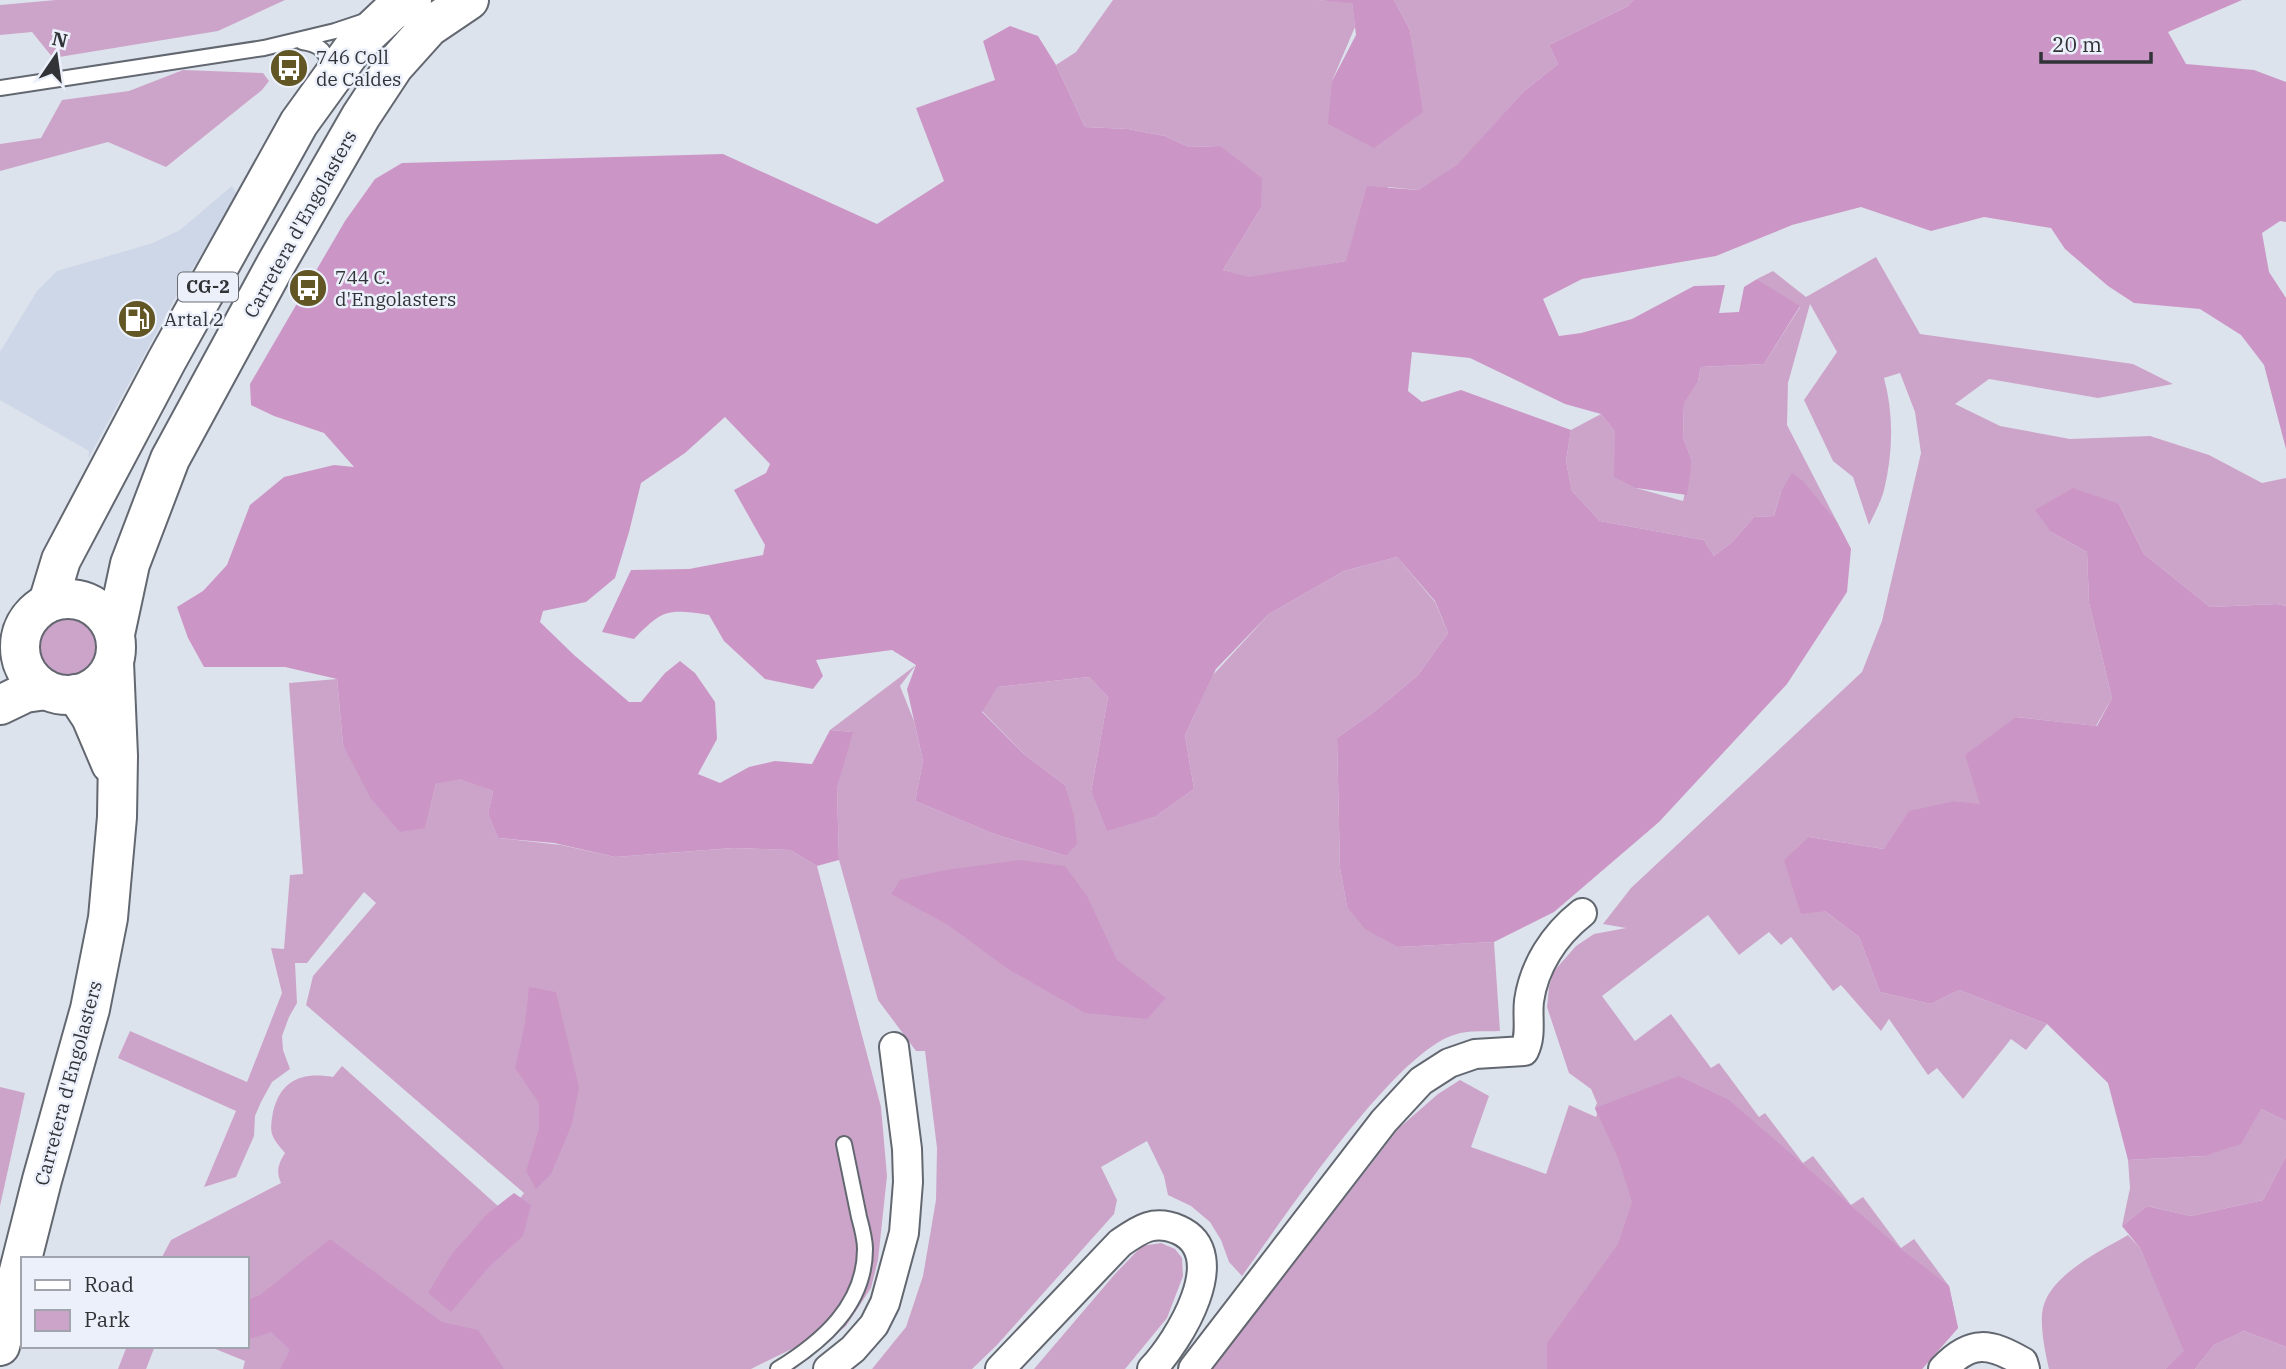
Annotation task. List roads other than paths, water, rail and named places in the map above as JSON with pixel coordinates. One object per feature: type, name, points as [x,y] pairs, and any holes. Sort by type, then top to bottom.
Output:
[{"type":"main road","name":"Carretera d'Engolasters","points":[[23,1257],[90,1009],[108,918],[117,817],[115,648],[131,564],[170,459],[276,264],[361,116],[394,66],[429,27],[468,0]]},
{"type":"main road","name":"CG-2","points":[[0,666],[32,616],[48,603],[61,560],[299,123],[354,47],[402,6]]},
{"type":"main road","points":[[48,603],[76,599],[100,611],[109,622],[115,648]]},
{"type":"main road","points":[[22,634],[20,650],[24,666],[33,680],[61,692]]},
{"type":"main road","name":"CG-2","points":[[0,705],[25,693],[89,691],[100,684],[108,674],[115,648]]},
{"type":"main road","name":"Carretera d'Engolasters","points":[[61,692],[92,717],[115,776],[117,817]]},
{"type":"main road","name":"Carretera d'Engolasters","points":[[0,1346],[21,1263]]},
{"type":"street","points":[[1193,1369],[1384,1121],[1421,1081],[1449,1063],[1475,1054],[1524,1051],[1529,1042],[1529,1003],[1535,976],[1548,949],[1567,924],[1582,913]]},
{"type":"street","points":[[828,1369],[853,1349],[874,1325],[885,1303],[904,1233],[908,1182],[894,1047]]},
{"type":"street","points":[[1000,1369],[1120,1243],[1143,1227],[1166,1224],[1186,1234],[1201,1254],[1200,1281],[1192,1310],[1166,1355],[1152,1369]]},
{"type":"street","points":[[1943,1369],[1952,1359],[1977,1346],[2000,1349],[2023,1362],[2025,1369]]},
{"type":"lane","points":[[0,88],[264,48],[335,31],[402,6]]},
{"type":"lane","points":[[297,41],[315,44],[326,55],[329,67],[324,89]]},
{"type":"lane","points":[[778,1369],[833,1328],[854,1295],[863,1271],[866,1247],[844,1144]]},
{"type":"place","name":"746 Coll de Caldes","points":[[289,68]]},
{"type":"place","name":"744 C. d'Engolasters","points":[[308,288]]},
{"type":"place","name":"Artal 2","points":[[137,319]]}]
